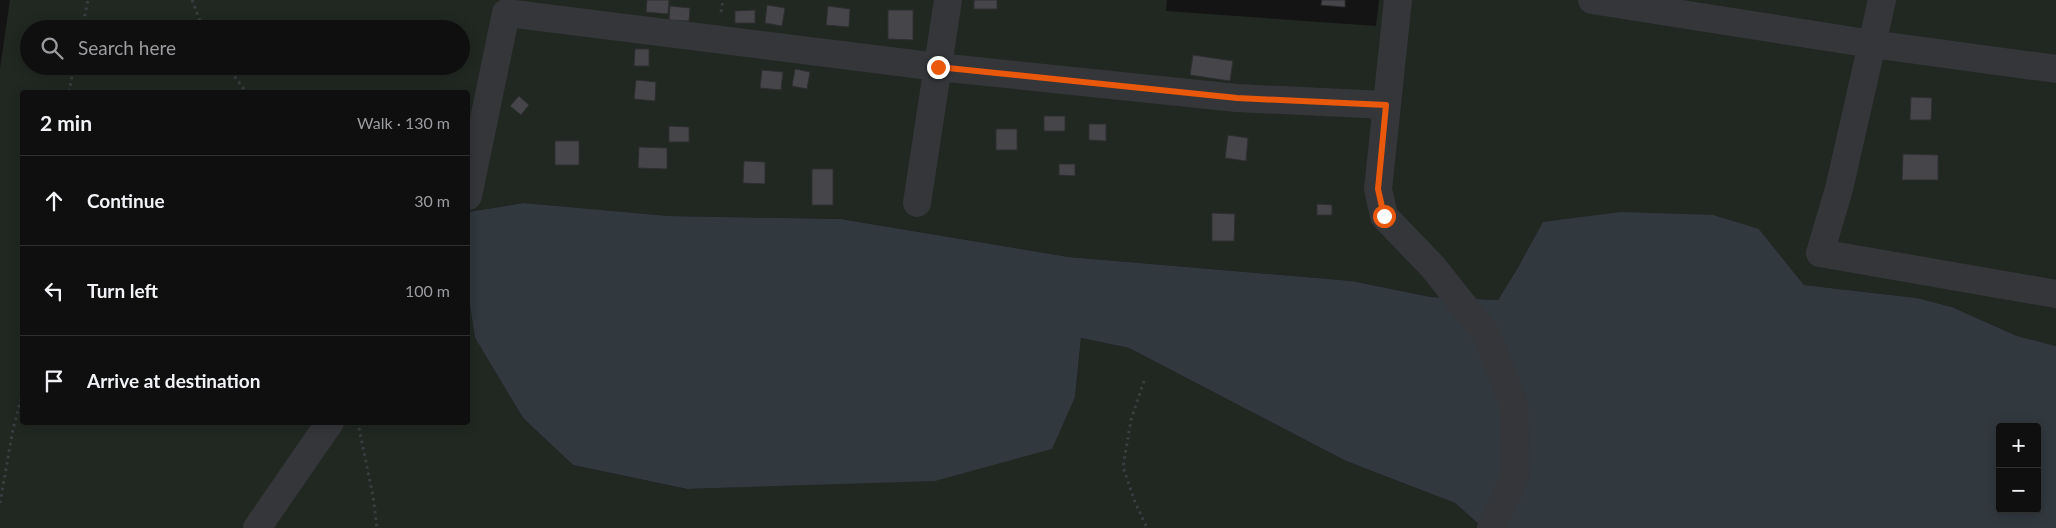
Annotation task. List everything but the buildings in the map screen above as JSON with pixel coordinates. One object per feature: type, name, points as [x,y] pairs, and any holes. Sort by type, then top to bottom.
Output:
[{"type":"street","points":[[917,203],[948,0]]},
{"type":"street","points":[[1398,0],[1378,189],[1384,216],[1433,267],[1486,334],[1514,405],[1515,477],[1491,528]]},
{"type":"street","points":[[1592,0],[1872,44],[2056,69]]},
{"type":"street","points":[[1882,0],[1840,189],[1820,253],[2056,294]]},
{"type":"street","points":[[470,186],[507,6],[938,67],[1237,98],[1386,105]]},
{"type":"street","points":[[257,528],[328,425]]},
{"type":"path","points":[[84,20],[88,0]]},
{"type":"path","points":[[192,0],[200,20]]},
{"type":"path","points":[[69,90],[72,75]]},
{"type":"path","points":[[234,75],[245,90]]},
{"type":"path","points":[[1144,381],[1131,420],[1123,467],[1135,502],[1147,528]]},
{"type":"path","points":[[0,503],[13,429],[20,403]]},
{"type":"path","points":[[359,425],[374,496],[377,528]]},
{"type":"shaded area","points":[[10,0],[1167,0],[1166,11],[1376,26],[1379,0],[2056,0],[2056,346],[2017,336],[1952,307],[1917,298],[1804,285],[1759,229],[1520,264],[1498,300],[1432,297],[1352,281],[1069,257],[842,219],[669,216],[524,203],[470,212],[470,90],[20,90],[20,425],[470,425],[470,306],[475,338],[523,418],[573,465],[687,489],[801,485],[1075,397],[1081,338],[1129,348],[1346,461],[1455,503],[1483,528],[0,528],[0,69]]},
{"type":"shaded area","points":[[524,203],[669,216],[841,219],[1069,257],[1352,281],[1431,297],[1498,300],[1543,222],[1621,212],[1713,215],[1759,229],[1804,285],[1917,298],[1952,307],[2017,336],[2056,346],[2056,528],[1483,528],[1455,503],[1346,461],[1129,348],[1081,338],[1075,397],[1052,449],[935,481],[687,489],[573,465],[523,418],[475,338],[470,306],[470,212]]},
{"type":"route","points":[[938,67],[1237,98],[1386,105],[1378,189],[1384,216]]}]
